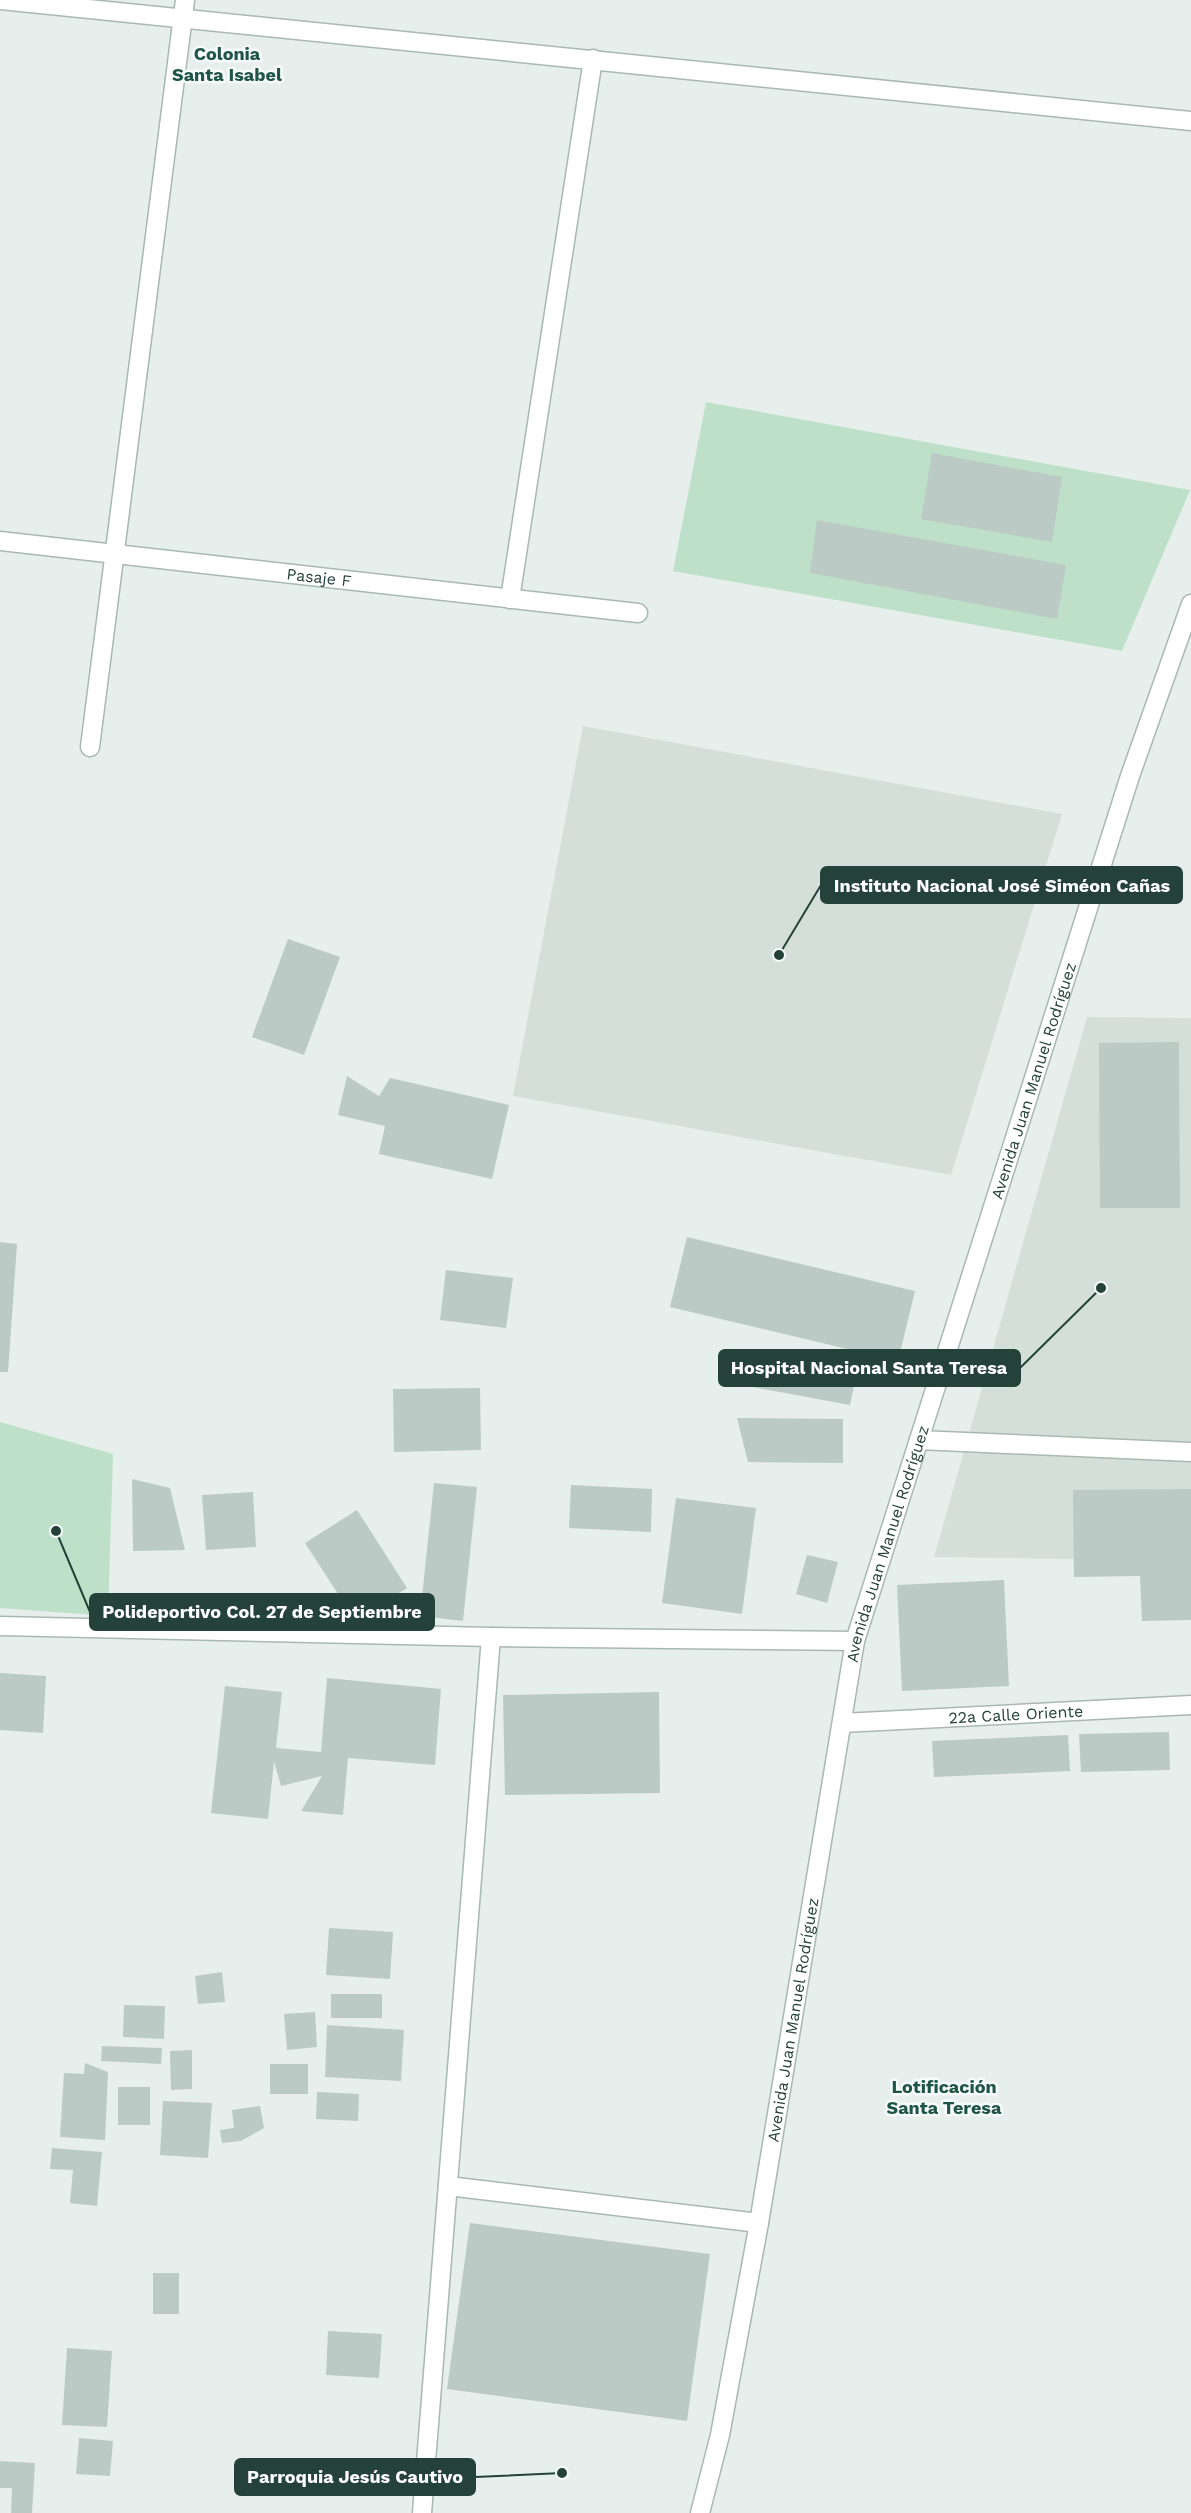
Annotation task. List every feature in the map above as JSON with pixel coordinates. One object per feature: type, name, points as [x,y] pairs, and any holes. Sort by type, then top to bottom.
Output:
[{"type":"street","points":[[0,0],[1191,121]]},
{"type":"street","points":[[90,747],[185,0]]},
{"type":"street","points":[[510,599],[593,59]]},
{"type":"street","name":"Pasaje F","points":[[0,541],[638,614]]},
{"type":"street","name":"Avenida Juan Manuel Rodríguez","points":[[700,2513],[720,2434],[759,2223],[855,1641],[1130,776],[1191,604]]},
{"type":"street","points":[[920,1440],[1191,1452]]},
{"type":"street","points":[[0,1626],[855,1641]]},
{"type":"street","points":[[422,2513],[491,1636]]},
{"type":"street","name":"22a Calle Oriente","points":[[842,1723],[1191,1705]]},
{"type":"street","points":[[448,2186],[759,2223]]},
{"type":"shaded area","points":[[583,726],[1062,814],[951,1175],[513,1096]]},
{"type":"shaded area","points":[[1087,1017],[1191,1018],[1191,1561],[934,1557]]},
{"type":"green space","points":[[706,402],[1190,490],[1122,651],[673,571]]},
{"type":"green space","points":[[0,1422],[113,1454],[108,1616],[0,1608]]},
{"type":"building","points":[[932,453],[1062,477],[1052,542],[921,519]]},
{"type":"building","points":[[817,520],[1066,565],[1057,619],[810,573]]},
{"type":"building","points":[[288,939],[340,957],[304,1055],[252,1037]]},
{"type":"building","points":[[1179,1042],[1180,1208],[1100,1208],[1099,1043]]},
{"type":"building","points":[[347,1076],[379,1096],[390,1078],[509,1105],[492,1179],[379,1154],[385,1126],[338,1115]]},
{"type":"building","points":[[687,1237],[915,1291],[898,1361],[670,1307]]},
{"type":"building","points":[[0,1242],[17,1244],[8,1372],[0,1372]]},
{"type":"building","points":[[446,1270],[513,1278],[506,1328],[440,1320]]},
{"type":"building","points":[[748,1352],[857,1372],[850,1405],[742,1385]]},
{"type":"building","points":[[480,1388],[481,1450],[394,1452],[393,1389]]},
{"type":"building","points":[[737,1418],[843,1419],[843,1463],[748,1462]]},
{"type":"building","points":[[132,1479],[170,1488],[185,1550],[133,1551]]},
{"type":"building","points":[[434,1483],[477,1487],[463,1621],[420,1616]]},
{"type":"building","points":[[571,1485],[652,1489],[651,1532],[569,1528]]},
{"type":"building","points":[[1191,1489],[1191,1620],[1142,1621],[1140,1576],[1074,1577],[1073,1490]]},
{"type":"building","points":[[253,1492],[256,1547],[206,1550],[202,1495]]},
{"type":"building","points":[[676,1498],[756,1508],[742,1614],[662,1603]]},
{"type":"building","points":[[357,1510],[407,1588],[355,1620],[305,1543]]},
{"type":"building","points":[[807,1555],[838,1562],[827,1603],[796,1594]]},
{"type":"building","points":[[1004,1580],[1009,1686],[902,1691],[897,1585]]},
{"type":"building","points":[[0,1673],[46,1676],[43,1733],[0,1730]]},
{"type":"building","points":[[327,1678],[441,1689],[435,1765],[348,1758],[343,1815],[301,1811],[322,1776],[281,1786],[274,1761],[268,1819],[211,1813],[225,1686],[282,1692],[276,1748],[321,1752]]},
{"type":"building","points":[[659,1692],[660,1793],[505,1795],[503,1695]]},
{"type":"building","points":[[1169,1732],[1170,1770],[1081,1772],[1079,1734]]},
{"type":"building","points":[[1068,1735],[1070,1771],[934,1777],[932,1741]]},
{"type":"building","points":[[329,1928],[393,1932],[390,1979],[326,1975]]},
{"type":"building","points":[[222,1972],[225,2002],[198,2004],[195,1976]]},
{"type":"building","points":[[331,1994],[382,1994],[382,2018],[331,2018]]},
{"type":"building","points":[[124,2005],[165,2006],[164,2039],[123,2037]]},
{"type":"building","points":[[315,2012],[317,2047],[287,2050],[284,2014]]},
{"type":"building","points":[[327,2025],[404,2030],[401,2081],[325,2077]]},
{"type":"building","points":[[102,2046],[162,2048],[161,2064],[101,2061]]},
{"type":"building","points":[[192,2050],[192,2089],[171,2090],[170,2051]]},
{"type":"building","points":[[85,2063],[108,2072],[105,2140],[60,2137],[64,2073],[84,2074]]},
{"type":"building","points":[[270,2064],[308,2064],[308,2094],[270,2094]]},
{"type":"building","points":[[118,2087],[150,2087],[150,2125],[118,2125]]},
{"type":"building","points":[[317,2092],[359,2094],[358,2121],[316,2119]]},
{"type":"building","points":[[163,2101],[212,2103],[208,2158],[160,2155]]},
{"type":"building","points":[[260,2106],[264,2128],[241,2141],[222,2143],[220,2130],[234,2128],[232,2110]]},
{"type":"building","points":[[52,2148],[102,2152],[97,2206],[70,2203],[73,2170],[50,2169]]},
{"type":"building","points":[[470,2223],[710,2254],[687,2421],[447,2389]]},
{"type":"building","points":[[153,2273],[179,2273],[179,2314],[153,2314]]},
{"type":"building","points":[[328,2331],[382,2334],[379,2378],[326,2375]]},
{"type":"building","points":[[67,2348],[112,2351],[107,2427],[62,2425]]},
{"type":"building","points":[[79,2438],[113,2441],[110,2476],[76,2474]]},
{"type":"building","points":[[0,2461],[35,2463],[32,2513],[11,2513],[12,2488],[0,2488]]},
{"type":"place","name":"Instituto Nacional José Siméon Cañas","points":[[779,955]]},
{"type":"place","name":"Hospital Nacional Santa Teresa","points":[[1101,1288]]},
{"type":"place","name":"Polideportivo Col. 27 de Septiembre","points":[[56,1531]]},
{"type":"place","name":"Parroquia Jesús Cautivo","points":[[562,2473]]},
{"type":"district","name":"Colonia Santa Isabel","points":[[227,63]]},
{"type":"district","name":"Lotificación Santa Teresa","points":[[944,2096]]}]
